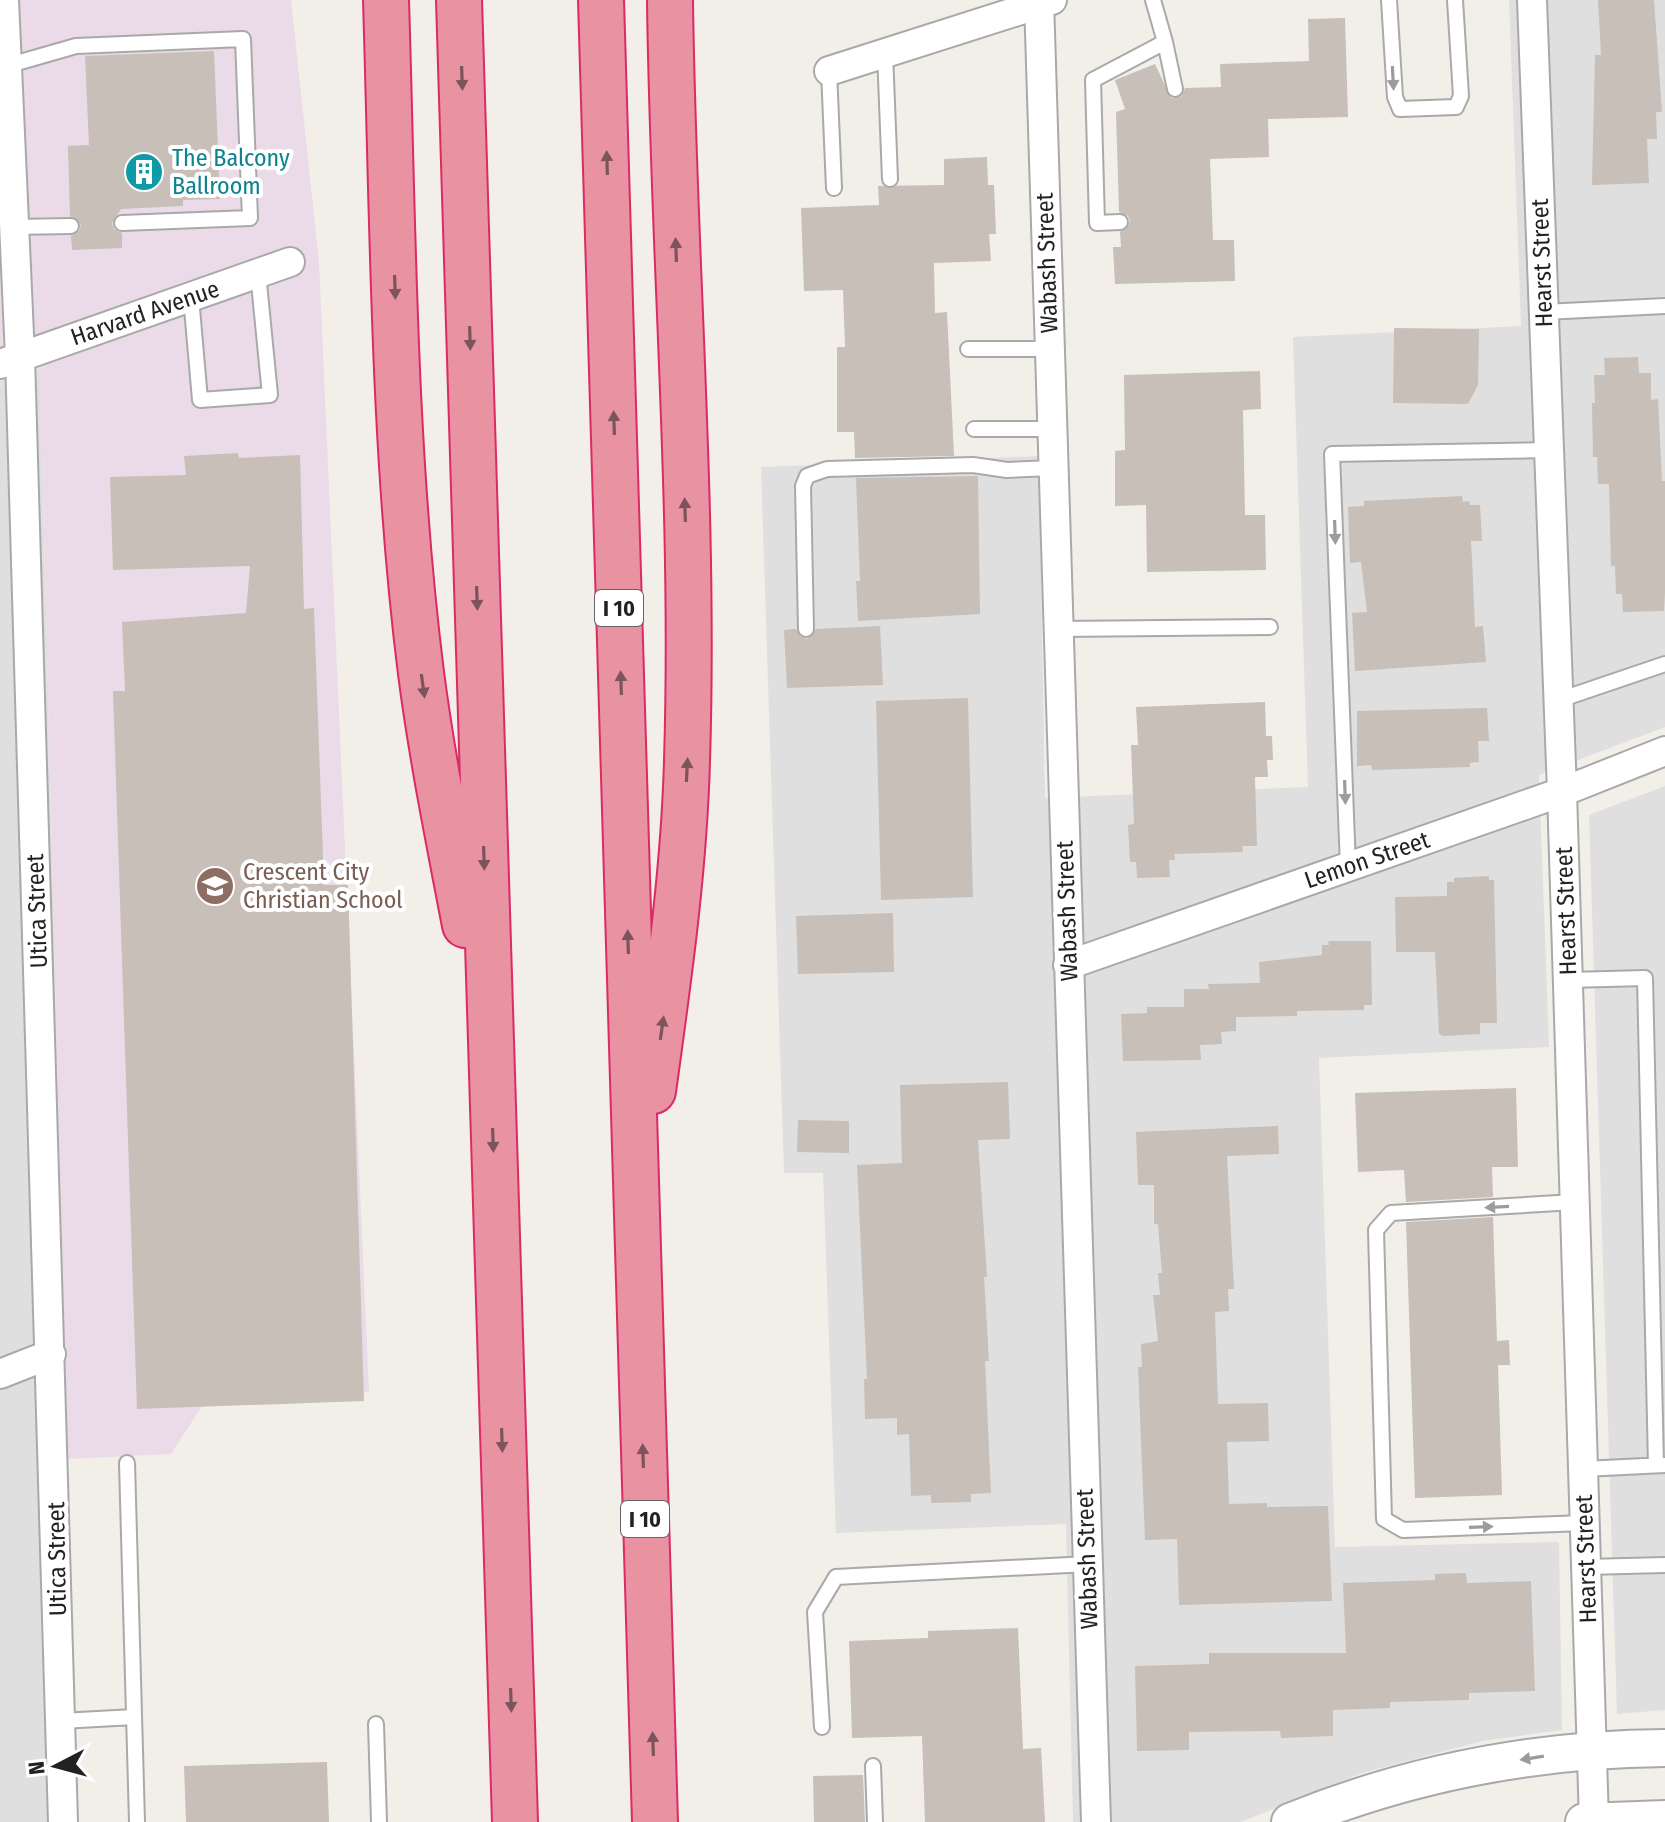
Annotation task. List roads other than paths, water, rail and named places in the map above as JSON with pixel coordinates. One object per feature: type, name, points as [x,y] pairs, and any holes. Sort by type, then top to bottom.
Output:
[{"type":"highway","points":[[372,0],[380,47],[392,209]]},
{"type":"highway","points":[[386,0],[406,502],[421,672],[490,1062]]},
{"type":"highway","points":[[459,0],[515,1822]]},
{"type":"highway","name":"I 10","points":[[601,0],[655,1822]]},
{"type":"highway","points":[[635,1216],[670,969],[687,761],[687,563],[670,0]]},
{"type":"street","name":"Utica Street","points":[[4,0],[14,227],[10,360],[51,1354],[63,1822]]},
{"type":"street","name":"Hearst Street","points":[[1532,0],[1562,792],[1592,1748],[1591,1822]]},
{"type":"street","points":[[829,71],[1043,1]]},
{"type":"street","name":"Wabash Street","points":[[1043,1],[1049,349],[1096,1822]]},
{"type":"street","name":"Harvard Avenue","points":[[10,360],[290,262]]},
{"type":"street","name":"Lemon Street","points":[[1068,965],[1562,792],[1665,751]]},
{"type":"street","points":[[0,1374],[51,1354]]},
{"type":"street","points":[[1290,1822],[1450,1770],[1592,1748],[1665,1748]]},
{"type":"street","points":[[1591,1822],[1665,1819]]},
{"type":"lane","points":[[1153,0],[1175,89]]},
{"type":"lane","points":[[1389,0],[1395,97],[1400,109],[1456,107],[1461,96],[1455,0]]},
{"type":"lane","points":[[6,66],[76,46],[243,39],[250,218],[122,223]]},
{"type":"lane","points":[[1120,222],[1097,223],[1093,80],[1165,42]]},
{"type":"lane","points":[[885,53],[890,179]]},
{"type":"lane","points":[[829,71],[834,188]]},
{"type":"lane","points":[[14,227],[71,226]]},
{"type":"lane","points":[[191,297],[200,400],[270,395],[258,273]]},
{"type":"lane","points":[[1544,312],[1665,306]]},
{"type":"lane","points":[[968,349],[1049,349]]},
{"type":"lane","points":[[974,429],[1052,429]]},
{"type":"lane","points":[[1348,867],[1332,454],[1549,450]]},
{"type":"lane","points":[[806,629],[803,486],[807,476],[827,469],[973,465],[1007,470],[1053,468]]},
{"type":"lane","points":[[1058,629],[1270,627]]},
{"type":"lane","points":[[1559,700],[1665,664]]},
{"type":"lane","points":[[1568,980],[1645,978],[1660,1465],[1583,1469]]},
{"type":"lane","points":[[1575,1202],[1391,1213],[1376,1230],[1384,1519],[1403,1530],[1585,1523]]},
{"type":"lane","points":[[127,1463],[137,1822]]},
{"type":"lane","points":[[822,1727],[815,1612],[836,1577],[1088,1564]]},
{"type":"lane","points":[[1586,1567],[1665,1565]]},
{"type":"lane","points":[[61,1721],[134,1717]]},
{"type":"lane","points":[[376,1724],[379,1822]]},
{"type":"lane","points":[[873,1766],[875,1822]]},
{"type":"place","name":"The Balcony Ballroom","points":[[144,172]]},
{"type":"place","name":"Crescent City Christian School","points":[[215,886]]}]
